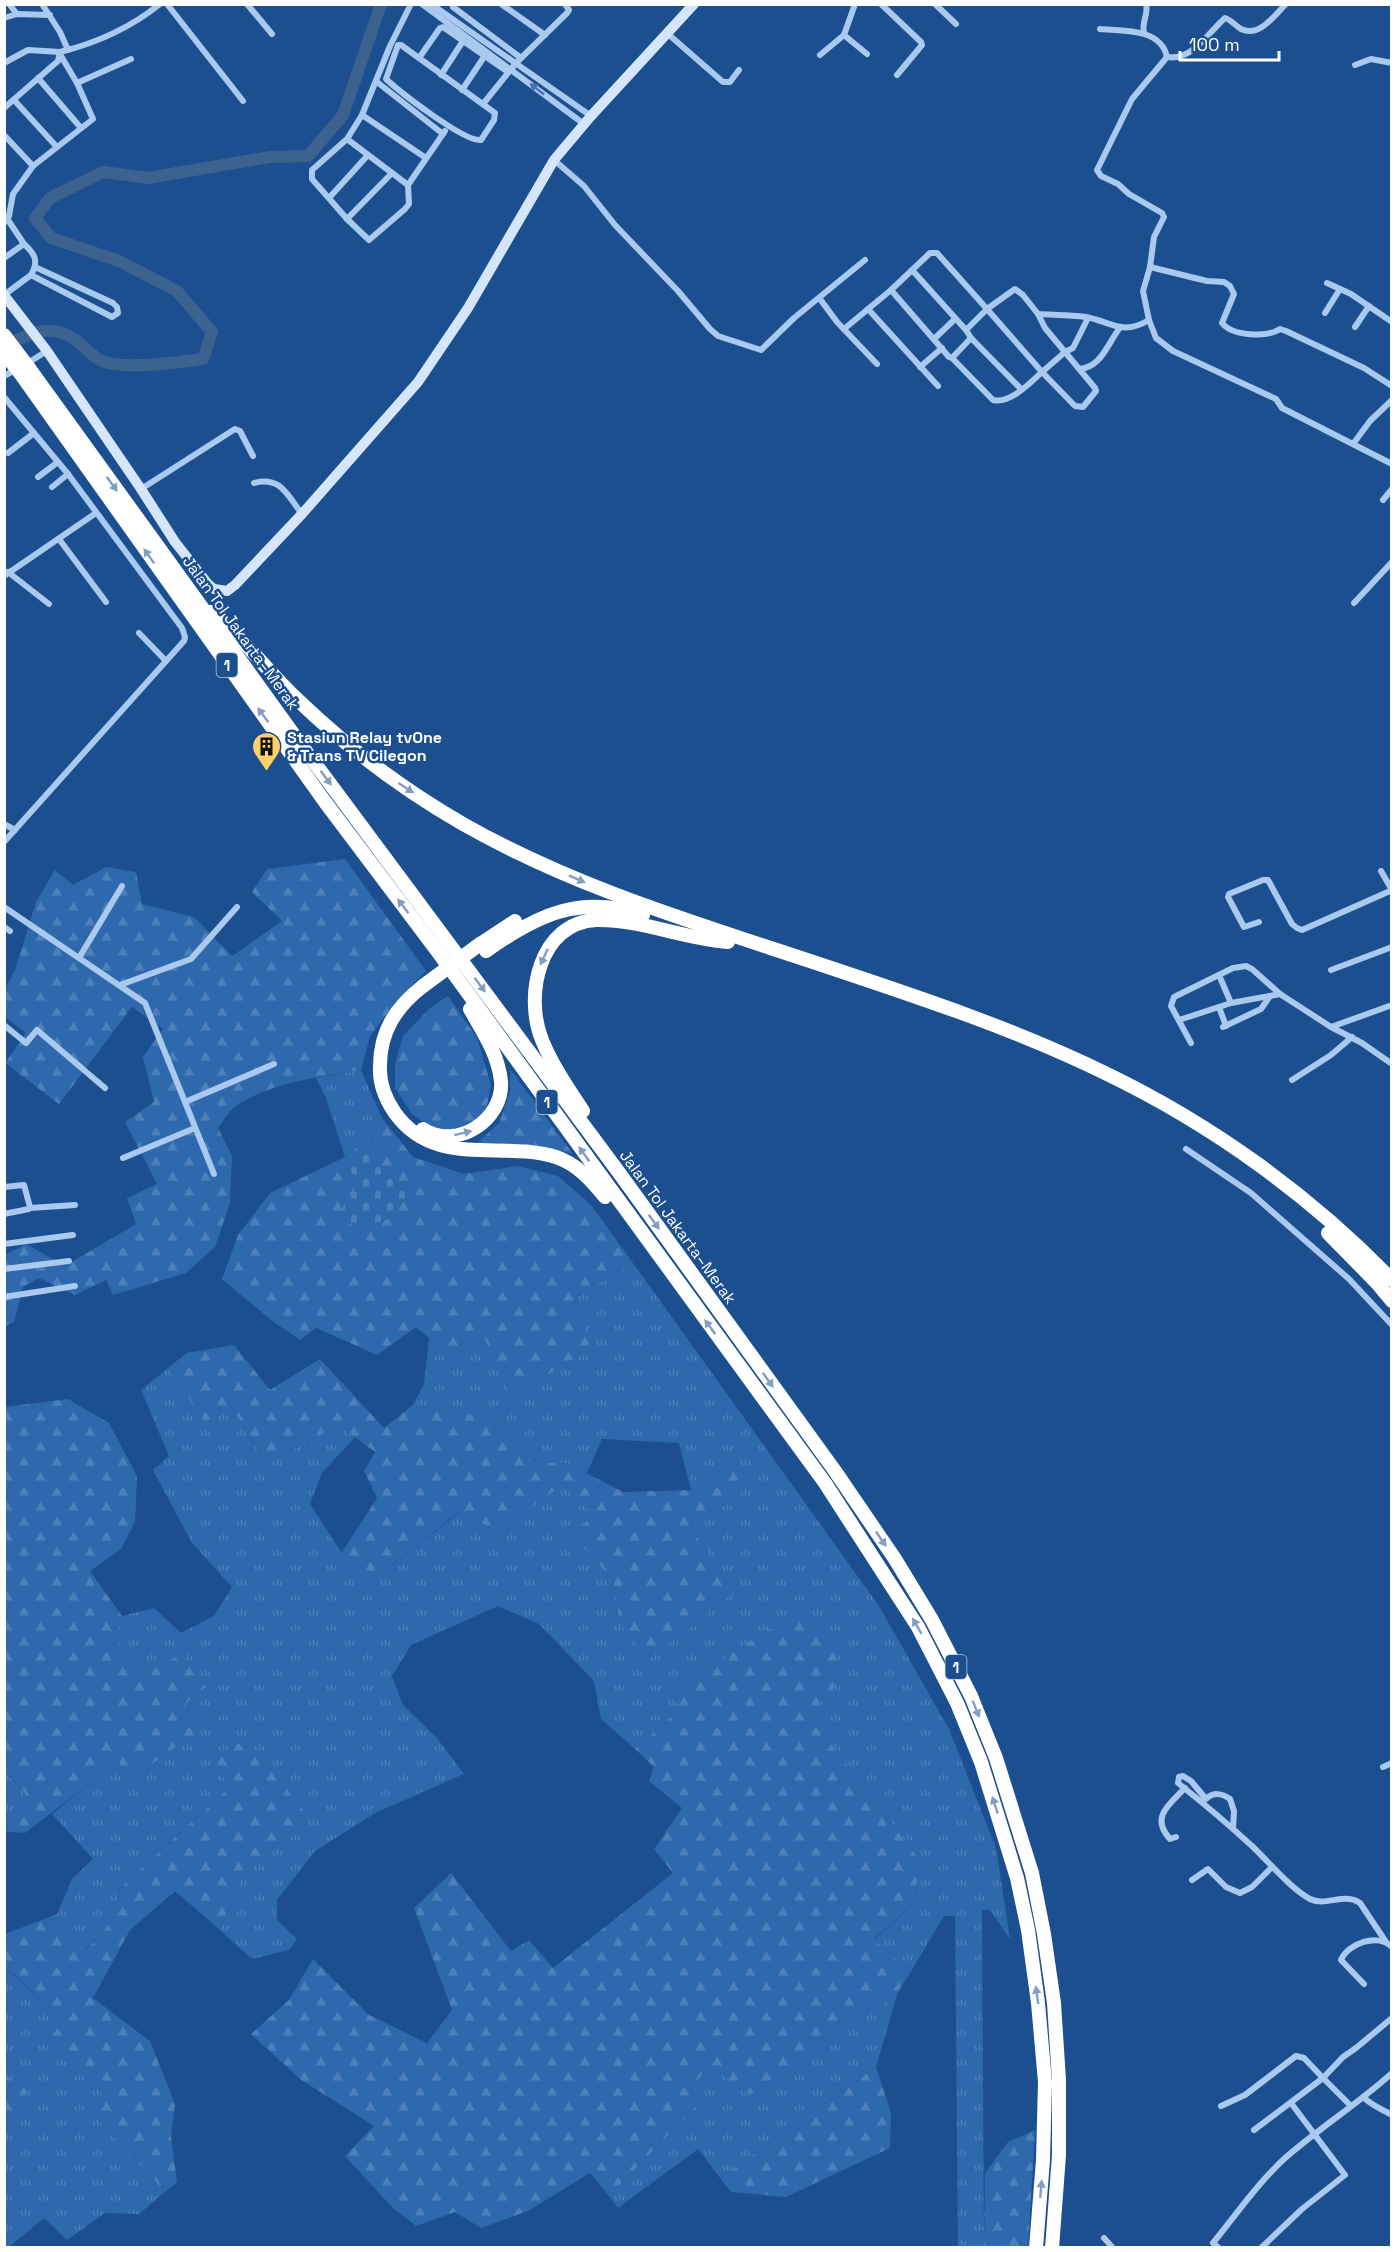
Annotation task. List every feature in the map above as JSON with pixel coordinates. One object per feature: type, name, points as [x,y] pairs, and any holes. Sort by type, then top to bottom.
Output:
[{"type":"highway","name":"Jalan Tol Jakarta–Merak","points":[[4,335],[24,371],[325,802],[438,952],[825,1483],[918,1627],[952,1694],[981,1762],[1017,1878],[1028,1930],[1038,2003],[1045,2082],[1043,2160],[1036,2247]]},
{"type":"highway","name":"Jalan Tol Jakarta–Merak","points":[[4,353],[24,371],[206,611],[302,746],[620,1174],[835,1471],[895,1559],[932,1620],[971,1696],[992,1747],[1032,1873],[1044,1934],[1054,2003],[1059,2080],[1059,2144],[1052,2247]]},
{"type":"highway","points":[[206,611],[225,622],[297,700],[320,720],[401,785],[462,824],[517,853],[624,899],[921,999],[1029,1039],[1107,1074],[1198,1124],[1247,1156],[1333,1224],[1392,1280]]},
{"type":"highway","points":[[624,899],[578,900],[546,907],[512,922],[483,947],[426,989],[401,1004],[391,1019],[382,1041],[380,1065],[382,1084],[390,1106],[399,1119],[417,1135],[446,1147],[478,1151],[519,1150],[562,1159],[581,1170],[646,1249],[656,1253]]},
{"type":"highway","points":[[483,947],[542,917],[559,911],[581,907],[608,907],[635,912],[853,982],[988,1030],[1064,1060],[1144,1100],[1243,1162],[1290,1199],[1337,1241],[1392,1301]]},
{"type":"highway","points":[[620,1174],[618,1163],[564,1083],[542,1040],[536,1021],[535,999],[537,976],[543,957],[556,938],[567,929],[595,920],[625,922],[711,941],[728,942]]},
{"type":"highway","points":[[426,989],[403,1016],[393,1034],[388,1061],[391,1086],[402,1110],[420,1127],[436,1136],[463,1135],[475,1130],[488,1117],[499,1097],[501,1082],[497,1060],[491,1046],[438,952]]},
{"type":"street","points":[[9,4],[17,14]]},
{"type":"street","points":[[4,108],[38,78],[60,54],[89,44],[131,24],[160,4]]},
{"type":"street","points":[[167,4],[243,101]]},
{"type":"street","points":[[247,4],[272,34]]},
{"type":"street","points":[[411,4],[362,115],[347,138],[312,170],[312,179],[365,238],[372,239],[409,204],[408,185],[448,126]]},
{"type":"street","points":[[422,4],[514,66]]},
{"type":"street","points":[[431,4],[514,66]]},
{"type":"street","points":[[501,4],[545,35]]},
{"type":"street","points":[[483,104],[514,66],[567,13],[569,10],[565,4]]},
{"type":"street","points":[[60,54],[77,83],[93,119],[33,166],[13,195],[6,221],[34,253],[35,267],[31,275],[6,296],[45,348],[175,542],[208,584],[221,591],[227,591],[302,514],[429,368],[468,308],[554,160],[587,120],[694,4]]},
{"type":"street","points":[[820,56],[844,35],[855,4]]},
{"type":"street","points":[[881,4],[922,45],[897,75]]},
{"type":"street","points":[[935,4],[956,24]]},
{"type":"street","points":[[1143,32],[1148,9],[1146,4]]},
{"type":"street","points":[[1167,57],[1178,58],[1189,52],[1225,18],[1244,30],[1253,31],[1265,25],[1286,4]]},
{"type":"street","points":[[44,5],[68,50]]},
{"type":"street","points":[[453,7],[514,66],[523,78],[562,108],[587,120]]},
{"type":"street","points":[[4,18],[17,14],[50,15]]},
{"type":"street","points":[[419,58],[440,28],[446,29],[484,57],[527,71],[567,100],[587,120]]},
{"type":"street","points":[[1100,29],[1143,32],[1161,46],[1167,57]]},
{"type":"street","points":[[668,34],[723,82],[730,82],[739,70]]},
{"type":"street","points":[[844,35],[867,54]]},
{"type":"street","points":[[441,75],[463,41]]},
{"type":"street","points":[[398,45],[441,75],[495,113],[495,117],[481,140],[475,141],[448,126],[386,79],[394,50],[398,45]]},
{"type":"street","points":[[4,63],[28,50],[60,54]]},
{"type":"street","points":[[462,90],[484,57]]},
{"type":"street","points":[[1167,57],[1132,99],[1097,170],[1101,176],[1118,184],[1129,194],[1162,213],[1163,221],[1152,246],[1150,267],[1143,291],[1149,320],[1156,338],[1160,344],[1250,385],[1279,401],[1282,408],[1392,464]]},
{"type":"street","points":[[77,83],[131,59]]},
{"type":"street","points":[[1355,65],[1371,59],[1392,63]]},
{"type":"street","points":[[523,78],[527,71]]},
{"type":"street","points":[[38,78],[81,128]]},
{"type":"street","points":[[376,82],[443,134]]},
{"type":"street","points":[[15,100],[56,146]]},
{"type":"street","points":[[562,108],[567,100]]},
{"type":"street","points":[[362,115],[426,158]]},
{"type":"street","points":[[4,135],[7,144],[33,166]]},
{"type":"street","points":[[347,138],[408,185]]},
{"type":"street","points":[[329,198],[368,155]]},
{"type":"street","points":[[554,160],[584,186],[615,225],[718,336],[761,350],[794,318],[865,260]]},
{"type":"street","points":[[347,219],[391,174]]},
{"type":"street","points":[[4,258],[24,244]]},
{"type":"street","points":[[844,329],[891,290],[930,253],[937,253],[987,309],[1042,372],[1075,406],[1080,408],[1096,391],[1045,328],[1038,314],[1020,291],[1015,289],[987,309],[966,330]]},
{"type":"street","points":[[31,275],[112,317],[118,313],[113,303],[35,267]]},
{"type":"street","points":[[1150,267],[1207,282],[1224,282],[1230,286],[1234,294],[1222,322],[1227,328],[1268,336],[1280,329],[1286,330],[1357,365],[1392,386]]},
{"type":"street","points":[[912,270],[966,330],[971,339],[1021,389]]},
{"type":"street","points":[[1327,284],[1340,289],[1392,322]]},
{"type":"street","points":[[1325,313],[1340,289]]},
{"type":"street","points":[[891,290],[942,348],[993,400],[1005,400],[1073,348],[1088,318]]},
{"type":"street","points":[[820,299],[877,364]]},
{"type":"street","points":[[1354,327],[1369,306]]},
{"type":"street","points":[[868,309],[938,386]]},
{"type":"street","points":[[1038,314],[1088,318],[1119,329],[1135,327],[1149,320]]},
{"type":"street","points":[[934,339],[955,319]]},
{"type":"street","points":[[1080,369],[1089,368],[1097,363],[1119,329]]},
{"type":"street","points":[[952,358],[971,339]]},
{"type":"street","points":[[4,376],[45,348]]},
{"type":"street","points":[[920,367],[942,348]]},
{"type":"street","points":[[4,397],[68,474],[185,634],[184,642],[4,842]]},
{"type":"street","points":[[1353,444],[1370,421],[1392,400]]},
{"type":"street","points":[[141,489],[235,429],[240,431],[253,456]]},
{"type":"street","points":[[8,453],[34,433]]},
{"type":"street","points":[[38,477],[58,462]]},
{"type":"street","points":[[52,487],[68,474]]},
{"type":"street","points":[[254,483],[264,480],[274,482],[302,514]]},
{"type":"street","points":[[1383,500],[1392,489]]},
{"type":"street","points":[[49,604],[6,574],[96,513]]},
{"type":"street","points":[[59,539],[106,602]]},
{"type":"street","points":[[1354,603],[1392,562]]},
{"type":"street","points":[[139,633],[166,661]]},
{"type":"street","points":[[4,824],[15,830]]},
{"type":"street","points":[[1259,922],[1244,927],[1228,897],[1229,894],[1268,880],[1293,924],[1302,930],[1391,891],[1381,871]]},
{"type":"street","points":[[79,958],[122,886]]},
{"type":"street","points":[[4,907],[145,1003],[214,1174]]},
{"type":"street","points":[[120,986],[191,959],[237,907]]},
{"type":"street","points":[[1331,969],[1392,947]]},
{"type":"street","points":[[1191,1043],[1171,1006],[1174,997],[1233,968],[1246,966],[1280,994],[1331,1027],[1353,1037],[1392,1064]]},
{"type":"street","points":[[1219,975],[1231,1003]]},
{"type":"street","points":[[1179,1020],[1231,1003],[1280,994]]},
{"type":"street","points":[[1219,1007],[1225,1026],[1261,1009],[1270,996]]},
{"type":"street","points":[[1331,1027],[1392,1005]]},
{"type":"street","points":[[4,1025],[26,1043],[37,1030],[105,1088]]},
{"type":"street","points":[[1292,1080],[1333,1054],[1353,1037]]},
{"type":"street","points":[[185,1102],[274,1064]]},
{"type":"street","points":[[123,1158],[195,1128]]},
{"type":"street","points":[[1186,1149],[1251,1193],[1349,1279],[1392,1325]]},
{"type":"street","points":[[4,1186],[24,1185],[30,1208]]},
{"type":"street","points":[[4,1214],[30,1208],[75,1205]]},
{"type":"street","points":[[4,1244],[73,1234]]},
{"type":"street","points":[[4,1269],[69,1261]]},
{"type":"street","points":[[4,1297],[75,1286]]},
{"type":"street","points":[[1383,1767],[1392,1762]]},
{"type":"street","points":[[1207,1806],[1206,1799],[1191,1781],[1181,1776],[1177,1782],[1312,1900],[1344,1898],[1355,1900],[1389,1944]]},
{"type":"street","points":[[1176,1837],[1170,1839],[1166,1835],[1161,1816],[1185,1788]]},
{"type":"street","points":[[1206,1799],[1211,1794],[1230,1799],[1234,1811],[1233,1829]]},
{"type":"street","points":[[1192,1880],[1208,1869],[1226,1887],[1240,1893],[1252,1887],[1272,1867]]},
{"type":"street","points":[[1364,1984],[1341,1960],[1343,1956],[1359,1944],[1369,1941],[1381,1940],[1389,1944]]},
{"type":"street","points":[[1254,2130],[1323,2078],[1343,2057],[1356,2049],[1392,2018]]},
{"type":"street","points":[[1221,2106],[1245,2095],[1296,2056],[1304,2058],[1350,2105]]},
{"type":"street","points":[[1214,2246],[1260,2184],[1315,2132],[1392,2073]]},
{"type":"street","points":[[1363,2097],[1375,2108],[1392,2115]]},
{"type":"street","points":[[1261,2247],[1345,2174],[1291,2103]]},
{"type":"street","points":[[1104,2238],[1113,2247]]},
{"type":"green space","points":[[345,859],[426,971],[400,997],[370,1036],[361,1070],[280,1086],[250,1098],[229,1113],[218,1128],[232,1156],[230,1203],[215,1247],[186,1273],[113,1295],[106,1280],[75,1295],[39,1278],[23,1287],[14,1322],[5,1326],[5,1255],[26,1244],[65,1266],[136,1224],[127,1198],[157,1184],[125,1122],[154,1102],[143,1057],[163,1029],[132,1007],[59,1104],[5,1063],[26,1033],[5,1017],[5,989],[15,970],[36,902],[55,870],[73,885],[106,867],[136,872],[142,904],[194,917],[232,956],[282,921],[252,892],[267,869]]},
{"type":"green space","points":[[448,996],[477,1038],[491,1085],[485,1116],[460,1133],[437,1131],[412,1114],[395,1088],[395,1064],[403,1036],[430,1008]]},
{"type":"green space","points":[[510,1069],[573,1154],[536,1145],[474,1146],[499,1123],[510,1091]]},
{"type":"green space","points":[[361,1070],[382,1118],[372,1135],[345,1157],[326,1098],[316,1078]]},
{"type":"green space","points":[[382,1118],[413,1157],[464,1174],[518,1166],[558,1176],[592,1206],[633,1263],[576,1296],[590,1349],[509,1398],[485,1339],[455,1353],[429,1338],[416,1327],[377,1355],[316,1328],[300,1340],[271,1320],[222,1279],[238,1235],[270,1193],[345,1157],[357,1184],[408,1195],[378,1166],[372,1135]]},
{"type":"green space","points":[[372,1135],[378,1166],[408,1195],[392,1218],[358,1228],[337,1217],[357,1184],[345,1157]]},
{"type":"green space","points":[[633,1263],[879,1606],[949,1729],[996,1848],[1010,1939],[990,1910],[982,1910],[984,2247],[958,2247],[955,1916],[944,1916],[910,1973],[874,1940],[916,1901],[918,1858],[810,1717],[670,1692],[681,1708],[635,1749],[601,1719],[594,1681],[539,1624],[498,1606],[411,1645],[392,1676],[403,1705],[437,1738],[464,1774],[377,1812],[315,1851],[277,1900],[277,1920],[297,1939],[289,1950],[252,1959],[220,1930],[242,1876],[308,1816],[231,1786],[119,1889],[113,1920],[85,1950],[57,1914],[72,1879],[93,1859],[52,1814],[118,1761],[133,1777],[142,1671],[116,1640],[122,1616],[154,1608],[181,1633],[214,1616],[232,1587],[192,1543],[153,1470],[169,1456],[141,1390],[168,1368],[205,1421],[231,1406],[266,1464],[339,1425],[355,1437],[322,1473],[310,1504],[364,1587],[461,1511],[498,1532],[562,1484],[595,1515],[571,1534],[613,1580],[620,1624],[734,1593],[689,1525],[744,1491],[691,1490],[679,1443],[602,1439],[587,1473],[569,1464],[529,1461],[487,1417],[413,1405],[424,1384],[429,1338],[455,1353],[485,1339],[589,1349],[576,1296]]},
{"type":"green space","points":[[234,1345],[270,1390],[320,1359],[384,1428],[413,1405],[487,1417],[529,1461],[569,1464],[623,1492],[691,1490],[733,1466],[744,1491],[689,1525],[734,1593],[648,1660],[620,1624],[613,1580],[571,1534],[594,1515],[562,1485],[498,1532],[460,1511],[364,1587],[341,1554],[377,1498],[364,1471],[375,1452],[339,1425],[266,1464],[231,1406],[205,1422],[168,1368],[187,1353]]},
{"type":"green space","points":[[68,1399],[109,1423],[137,1476],[135,1522],[121,1549],[90,1571],[122,1616],[116,1640],[142,1671],[182,1655],[206,1687],[185,1704],[203,1728],[133,1777],[118,1762],[25,1833],[11,1832],[28,1797],[5,1770],[5,1407]]},
{"type":"green space","points":[[804,1607],[846,1671],[810,1717],[918,1858],[916,1901],[874,1939],[910,1973],[898,1992],[893,2009],[872,1988],[799,2071],[768,2081],[751,2095],[720,2074],[713,2063],[690,2088],[702,2100],[609,2196],[590,2173],[528,2211],[481,2228],[455,2212],[416,2226],[393,2208],[345,2156],[374,2126],[300,2079],[251,2034],[289,2000],[313,1959],[369,2015],[427,2043],[452,2010],[414,1908],[451,1873],[511,1951],[529,1940],[553,1968],[673,1873],[654,1849],[682,1808],[649,1781],[654,1767],[635,1749],[681,1708],[670,1692]]},
{"type":"green space","points":[[246,1738],[308,1816],[242,1876],[220,1930],[175,1891],[130,1930],[93,1998],[150,2041],[175,2104],[171,2136],[177,2182],[165,2192],[96,2117],[104,2095],[45,2044],[64,2020],[9,1970],[5,1975],[5,1934],[57,1914],[86,1950],[113,1920],[119,1889],[231,1786],[212,1763]]},
{"type":"green space","points":[[4,1770],[28,1797],[11,1832],[5,1831]]},
{"type":"green space","points":[[8,1970],[64,2020],[45,2044],[105,2095],[96,2117],[165,2192],[139,2214],[105,2213],[67,2240],[44,2218],[9,2247],[5,2247],[4,2122],[27,2092],[5,2075],[4,1975]]},
{"type":"green space","points":[[872,1988],[893,2009],[876,2067],[720,2178],[698,2149],[618,2208],[609,2196],[701,2101],[690,2088],[713,2063],[751,2095],[768,2081],[799,2071]]},
{"type":"green space","points":[[876,2067],[891,2113],[890,2148],[786,2197],[731,2192],[720,2178]]},
{"type":"green space","points":[[5,2075],[28,2091],[5,2122]]},
{"type":"green space","points":[[1035,2130],[1028,2247],[984,2247],[985,2173],[1008,2142]]},
{"type":"waterway","points":[[4,346],[40,331],[49,331],[67,335],[102,361],[111,364],[152,364],[203,359],[212,332],[177,291],[119,261],[51,238],[35,218],[50,198],[103,172],[148,178],[270,157],[308,156],[343,115],[381,4]]},
{"type":"place","name":"Stasiun Relay tvOne & Trans TV Cilegon","points":[[266,772]]}]
